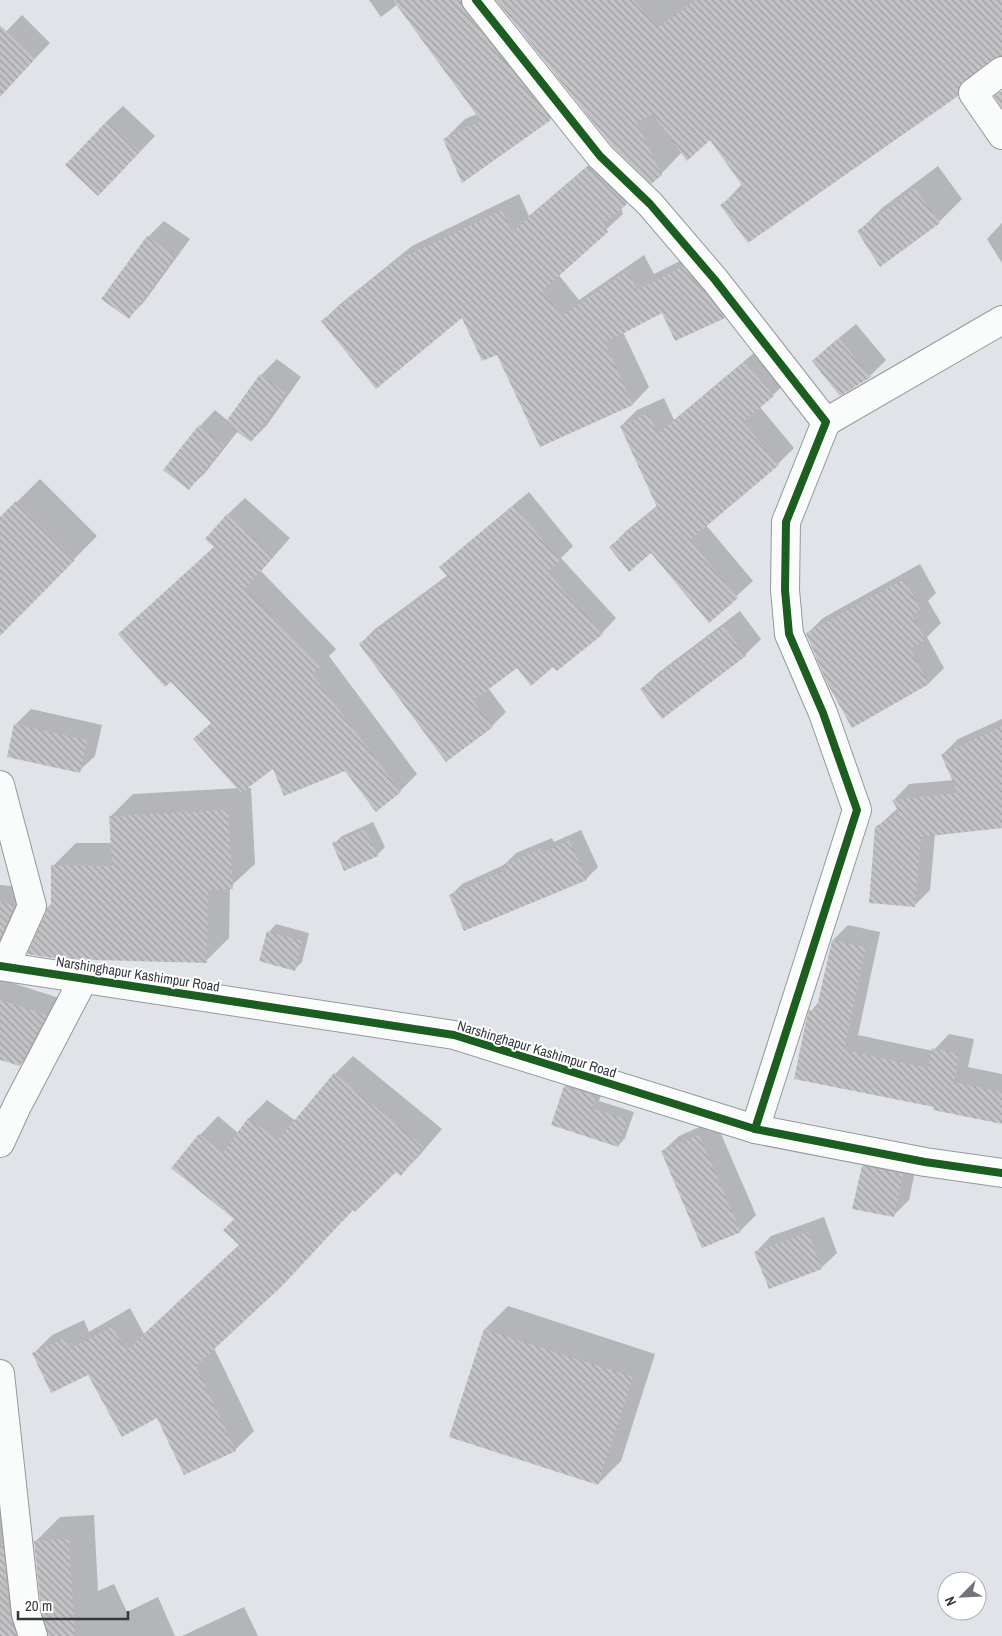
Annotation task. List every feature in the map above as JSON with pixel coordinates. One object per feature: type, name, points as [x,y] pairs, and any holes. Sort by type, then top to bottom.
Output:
[{"type":"street","points":[[476,0],[600,156],[650,204],[715,280],[826,422]]},
{"type":"street","points":[[1002,71],[973,93],[1002,135]]},
{"type":"street","points":[[755,1129],[857,810],[823,713],[789,634],[785,590],[786,522],[826,422],[1002,320]]},
{"type":"street","points":[[0,785],[32,906],[2,966]]},
{"type":"street","name":"Narshinghapur Kashimpur Road","points":[[2,966],[454,1035],[755,1129],[925,1162],[1002,1173]]},
{"type":"street","points":[[0,1143],[17,1106],[84,978]]},
{"type":"street","points":[[0,1374],[4,1443],[26,1614],[33,1636]]},
{"type":"building","points":[[393,0],[461,0],[464,10],[551,120],[462,183],[443,139],[481,121]]},
{"type":"building","points":[[496,0],[633,0],[658,27],[696,0],[1002,0],[1002,56],[993,59],[964,81],[959,87],[958,96],[748,243],[720,205],[744,188],[710,140],[687,161],[653,114],[637,123],[662,175],[651,184],[612,146]]},
{"type":"building","points":[[0,25],[35,59],[0,97]]},
{"type":"building","points":[[1002,91],[1002,108],[994,96]]},
{"type":"building","points":[[107,121],[140,152],[98,196],[65,165]]},
{"type":"building","points":[[588,166],[627,204],[604,224],[608,232],[542,291],[562,316],[627,270],[637,290],[683,266],[725,318],[675,341],[662,313],[605,343],[633,405],[540,447],[497,355],[482,361],[462,318],[376,389],[321,321],[394,262],[502,210],[512,232]]},
{"type":"building","points":[[915,188],[940,223],[880,267],[857,231]]},
{"type":"building","points":[[147,236],[175,256],[129,319],[101,299]]},
{"type":"building","points":[[839,338],[871,377],[840,396],[812,361]]},
{"type":"building","points":[[744,362],[774,396],[743,422],[779,465],[690,540],[738,598],[709,623],[651,553],[629,572],[609,547],[657,507],[620,426],[648,413],[658,434]]},
{"type":"building","points":[[260,374],[286,393],[251,442],[225,423]]},
{"type":"building","points":[[199,425],[224,446],[189,490],[163,470]]},
{"type":"building","points":[[16,501],[75,560],[0,636],[0,517]]},
{"type":"building","points":[[514,505],[560,561],[547,572],[603,634],[557,671],[553,667],[531,686],[517,668],[473,701],[493,727],[446,762],[359,644],[448,577],[439,567]]},
{"type":"building","points":[[227,514],[274,556],[245,589],[320,667],[312,674],[401,792],[376,812],[345,771],[284,796],[273,769],[241,793],[193,739],[211,723],[171,682],[165,687],[118,634],[214,547],[205,539]]},
{"type":"building","points":[[904,579],[921,610],[912,615],[926,640],[910,649],[929,684],[852,728],[826,681],[806,633]]},
{"type":"building","points":[[723,626],[746,656],[662,719],[640,689]]},
{"type":"building","points":[[14,724],[87,740],[80,773],[7,757]]},
{"type":"building","points":[[1002,726],[1002,828],[921,837],[915,907],[869,903],[875,827],[899,812],[892,800],[958,793],[941,755]]},
{"type":"building","points":[[228,810],[233,889],[208,890],[207,963],[58,959],[27,954],[47,907],[51,907],[51,865],[112,866],[109,816]]},
{"type":"building","points":[[365,829],[378,856],[344,871],[332,843]]},
{"type":"building","points":[[569,840],[587,880],[464,931],[449,895],[506,870],[503,865],[540,849],[542,853]]},
{"type":"building","points":[[0,902],[15,905],[0,939]]},
{"type":"building","points":[[267,931],[302,941],[295,971],[259,961]]},
{"type":"building","points":[[832,940],[866,947],[844,1050],[928,1068],[932,1048],[959,1054],[954,1082],[1002,1092],[1002,1124],[933,1110],[934,1107],[794,1079],[809,1010],[816,1011]]},
{"type":"building","points":[[0,1000],[47,1015],[20,1066],[0,1060]]},
{"type":"building","points":[[334,1073],[424,1147],[401,1176],[396,1172],[355,1212],[353,1210],[282,1286],[196,1366],[236,1451],[184,1475],[157,1418],[122,1437],[88,1375],[51,1393],[32,1353],[65,1337],[70,1349],[112,1326],[126,1351],[239,1245],[223,1230],[234,1219],[171,1168],[199,1134],[223,1153],[248,1118],[278,1140]]},
{"type":"building","points":[[564,1086],[596,1096],[592,1108],[627,1120],[618,1147],[551,1125]]},
{"type":"building","points":[[699,1135],[741,1232],[702,1248],[661,1151]]},
{"type":"building","points":[[862,1166],[903,1174],[894,1217],[852,1209]]},
{"type":"building","points":[[808,1232],[822,1269],[769,1289],[754,1252]]},
{"type":"building","points":[[484,1329],[633,1377],[598,1485],[449,1437]]},
{"type":"building","points":[[69,1539],[75,1636],[48,1636],[41,1611],[34,1541]]},
{"type":"building","points":[[0,1544],[3,1544],[10,1616],[17,1636],[0,1636]]},
{"type":"cycle path","points":[[476,0],[600,156],[650,204],[715,280],[826,422],[786,522],[785,590],[789,634],[823,713],[857,810],[755,1129]]},
{"type":"cycle path","points":[[0,966],[454,1035],[755,1129],[925,1162],[1002,1173]]}]
